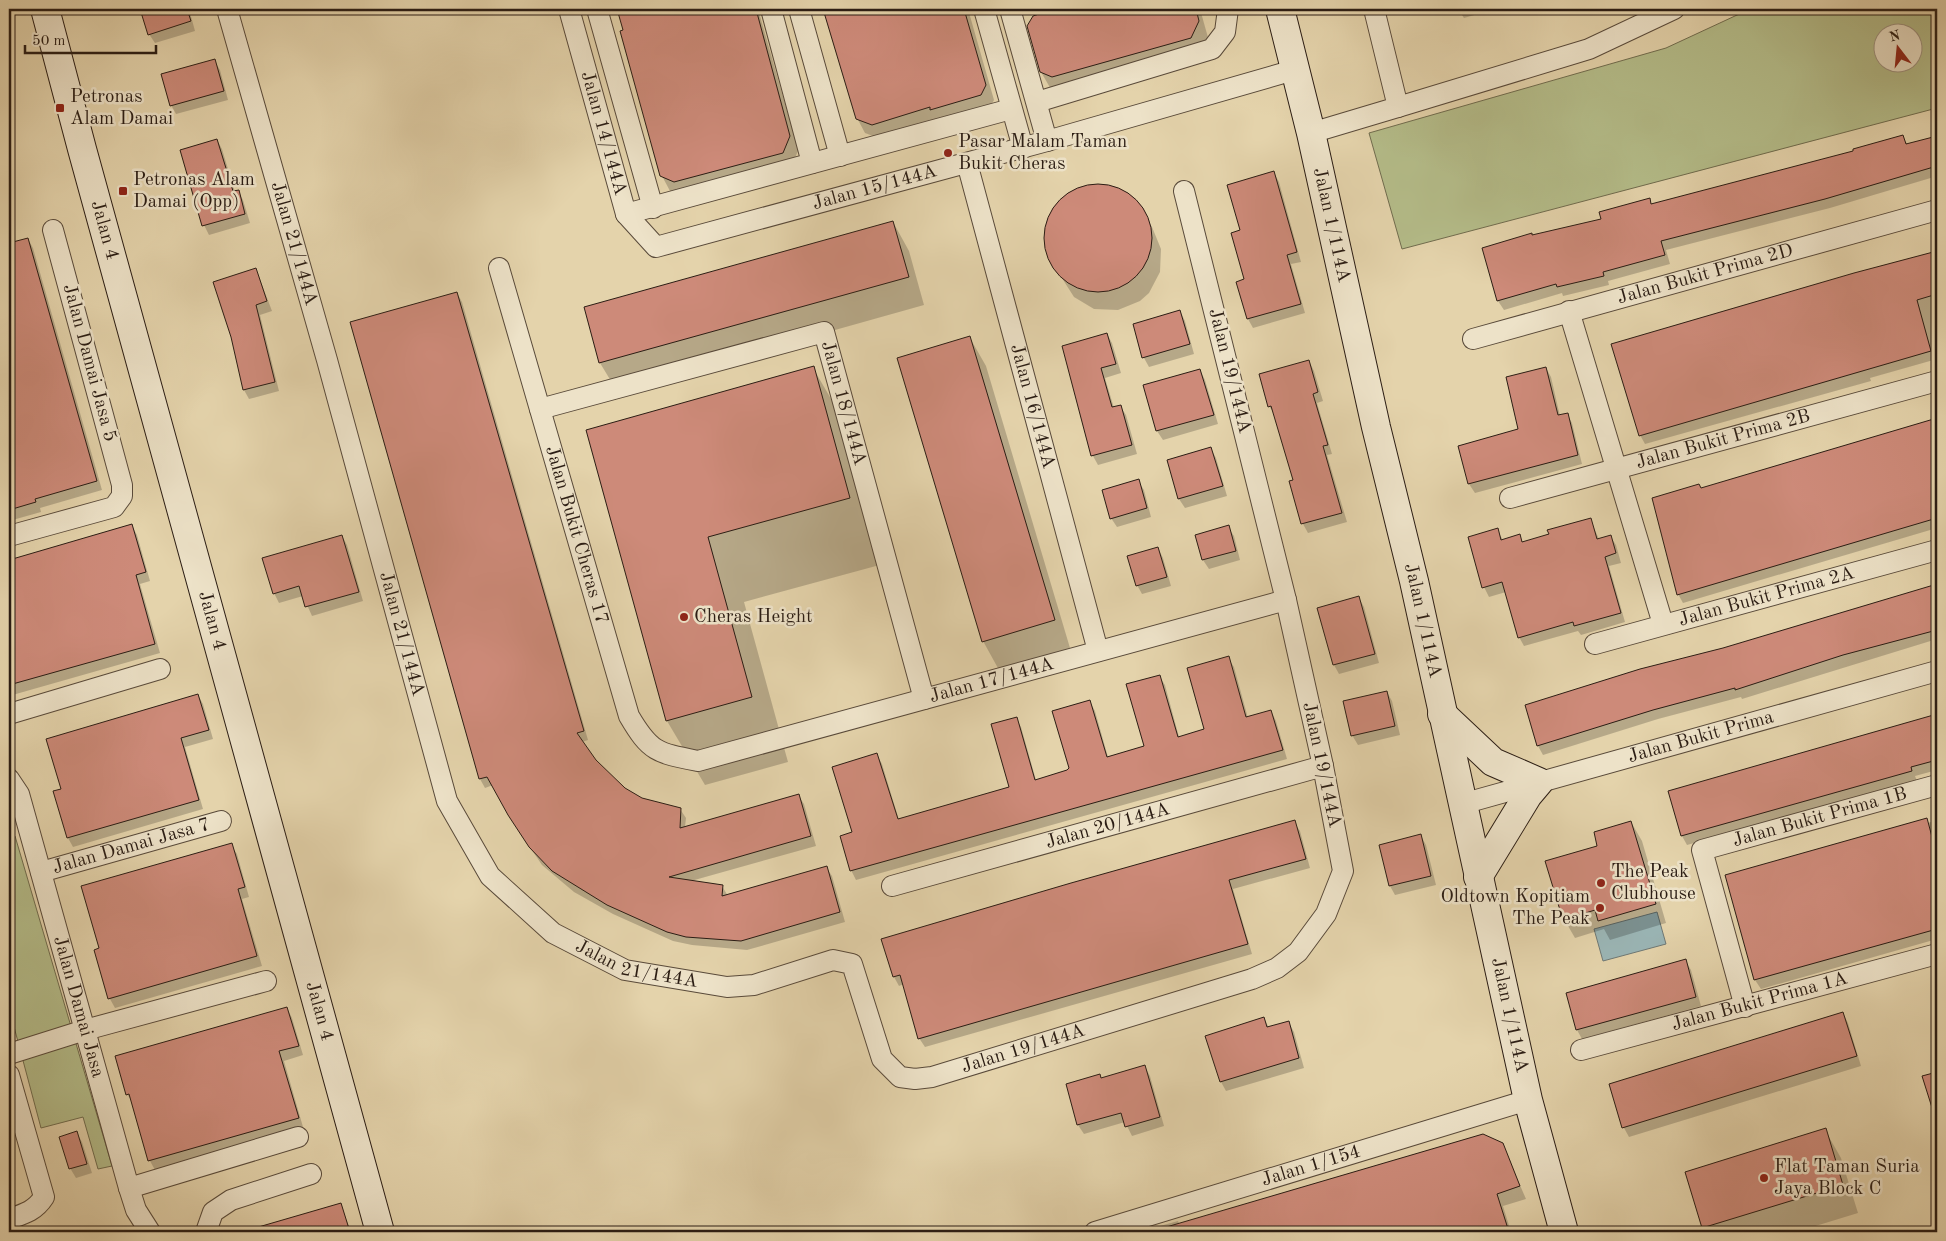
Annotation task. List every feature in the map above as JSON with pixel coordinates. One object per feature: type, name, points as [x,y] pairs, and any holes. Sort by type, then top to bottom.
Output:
[{"type":"street","name":"Jalan 4","points":[[45,9],[84,158],[380,1232]]},
{"type":"street","name":"Jalan 21/144A","points":[[226,9],[327,360],[447,801],[490,876],[553,933],[625,970],[741,987],[754,985],[833,960],[843,960]]},
{"type":"street","name":"Jalan 14/144A","points":[[569,9],[626,214],[656,248]]},
{"type":"street","name":"Jalan 14/144A","points":[[597,9],[653,208]]},
{"type":"street","points":[[771,9],[812,164]]},
{"type":"street","points":[[799,9],[840,156]]},
{"type":"street","points":[[985,9],[1023,148]]},
{"type":"street","points":[[1010,9],[1047,141]]},
{"type":"street","points":[[1037,102],[1212,49],[1226,32],[1228,9]]},
{"type":"street","name":"Jalan 1/114A","points":[[1280,9],[1311,133],[1528,1100],[1564,1232]]},
{"type":"street","points":[[1374,9],[1398,108]]},
{"type":"street","points":[[1311,133],[1589,49],[1674,9]]},
{"type":"street","name":"Jalan 15/144A","points":[[656,248],[1023,148],[1294,70]]},
{"type":"street","points":[[626,214],[1011,109]]},
{"type":"street","name":"Jalan 16/144A","points":[[967,163],[1098,652]]},
{"type":"street","name":"Jalan 19/144A","points":[[843,960],[852,964],[882,1059],[900,1076],[915,1079],[932,1077],[1252,979],[1277,968],[1298,952],[1326,914],[1343,871],[1323,766],[1286,600],[1184,191]]},
{"type":"street","name":"Jalan Bukit Prima 2D","points":[[1473,339],[1937,210]]},
{"type":"street","name":"Jalan Damai Jasa 5","points":[[9,536],[114,507],[122,496],[122,485],[53,230]]},
{"type":"street","name":"Jalan Bukit Cheras 17","points":[[498,268],[629,716],[644,741],[667,755],[698,761]]},
{"type":"street","points":[[1569,311],[1663,624]]},
{"type":"street","name":"Jalan 18/144A","points":[[540,409],[824,332],[924,699]]},
{"type":"street","name":"Jalan Bukit Prima 2B","points":[[1510,498],[1937,381]]},
{"type":"street","name":"Jalan Bukit Prima 2A","points":[[1595,644],[1937,550]]},
{"type":"street","name":"Jalan 17/144A","points":[[698,761],[1286,600]]},
{"type":"street","points":[[9,714],[160,669]]},
{"type":"street","name":"Jalan Bukit Prima","points":[[1462,804],[1937,671]]},
{"type":"street","points":[[1442,714],[1493,762],[1539,782],[1528,796],[1478,877]]},
{"type":"street","name":"Jalan 20/144A","points":[[892,886],[1323,766]]},
{"type":"street","name":"Jalan Damai Jasa","points":[[9,780],[19,794],[142,1231]]},
{"type":"street","name":"Jalan Bukit Prima 1B","points":[[1745,1007],[1702,850],[1937,785]]},
{"type":"street","name":"Jalan Damai Jasa 7","points":[[41,872],[221,821]]},
{"type":"street","name":"Jalan Bukit Prima 1A","points":[[1581,1050],[1937,954]]},
{"type":"street","points":[[9,1054],[85,1030],[266,982]]},
{"type":"street","points":[[9,1075],[44,1197],[38,1206],[29,1212],[9,1219]]},
{"type":"street","name":"Jalan 1/154","points":[[1095,1232],[1528,1100]]},
{"type":"street","points":[[129,1188],[298,1137]]},
{"type":"street","points":[[209,1232],[207,1229],[212,1212],[231,1200],[312,1174]]},
{"type":"green space","points":[[1750,9],[1937,9],[1937,108],[1402,249],[1369,133],[1666,48]]},
{"type":"green space","points":[[15,836],[112,1166],[98,1169],[83,1117],[41,1128],[9,1008],[9,837]]},
{"type":"water","points":[[1657,912],[1666,944],[1603,961],[1594,929]]},
{"type":"building","points":[[140,9],[187,9],[191,21],[148,35]]},
{"type":"building","points":[[617,9],[756,9],[790,136],[783,153],[674,182],[660,176],[620,31],[623,30]]},
{"type":"building","points":[[823,9],[964,9],[986,85],[981,95],[930,110],[930,107],[872,125],[856,119]]},
{"type":"building","points":[[1054,9],[1196,9],[1199,21],[1191,38],[1052,77],[1040,72],[1027,26],[1033,16]]},
{"type":"building","points":[[215,59],[224,91],[170,106],[161,74]]},
{"type":"building","points":[[1903,135],[1906,144],[1937,136],[1937,166],[1825,199],[1661,241],[1665,255],[1603,272],[1604,276],[1557,287],[1556,284],[1497,301],[1482,248],[1532,233],[1532,235],[1601,219],[1599,212],[1650,198],[1651,204],[1853,151],[1853,149]]},
{"type":"building","points":[[217,139],[233,191],[239,190],[245,214],[202,226],[180,150]]},
{"type":"building","points":[[1274,171],[1297,252],[1287,255],[1301,304],[1247,319],[1236,282],[1244,279],[1231,233],[1240,230],[1227,185]]},
{"type":"building","points":[[1098,184],[1119,188],[1136,200],[1148,217],[1152,238],[1148,259],[1136,276],[1119,288],[1098,292],[1077,288],[1060,276],[1048,259],[1044,238],[1048,217],[1060,200],[1077,188]]},
{"type":"building","points":[[893,221],[909,277],[599,363],[584,307]]},
{"type":"building","points":[[28,238],[97,481],[35,499],[36,502],[9,510],[9,243]]},
{"type":"building","points":[[1937,251],[1937,294],[1917,300],[1931,351],[1639,436],[1611,344],[1854,273]]},
{"type":"building","points":[[256,268],[267,301],[256,305],[275,382],[243,390],[231,337],[213,282]]},
{"type":"building","points":[[457,292],[584,731],[577,733],[596,760],[625,788],[642,798],[681,808],[680,828],[799,794],[811,836],[669,877],[723,885],[722,896],[827,866],[840,912],[741,941],[686,937],[667,932],[607,905],[552,871],[529,847],[508,815],[487,777],[479,779],[350,322]]},
{"type":"building","points":[[1180,310],[1190,344],[1142,358],[1133,324]]},
{"type":"building","points":[[1107,333],[1116,364],[1101,368],[1112,407],[1121,405],[1132,445],[1091,456],[1062,346]]},
{"type":"building","points":[[970,336],[1055,620],[982,642],[897,358]]},
{"type":"building","points":[[1309,360],[1318,392],[1313,394],[1328,445],[1323,446],[1342,513],[1301,524],[1289,481],[1293,480],[1271,406],[1268,407],[1259,374]]},
{"type":"building","name":"Cheras Height","points":[[814,366],[850,498],[708,537],[752,697],[666,721],[586,430]]},
{"type":"building","points":[[1546,367],[1558,415],[1568,413],[1578,455],[1468,484],[1458,446],[1518,429],[1506,377]]},
{"type":"building","points":[[1200,369],[1214,415],[1156,431],[1143,385]]},
{"type":"building","points":[[1937,418],[1937,518],[1677,595],[1652,498],[1699,484],[1701,488]]},
{"type":"building","points":[[1211,447],[1223,486],[1178,499],[1167,460]]},
{"type":"building","points":[[1139,479],[1147,508],[1110,519],[1102,490]]},
{"type":"building","points":[[1591,518],[1597,539],[1611,535],[1616,553],[1605,557],[1621,613],[1574,626],[1573,622],[1518,638],[1502,582],[1482,588],[1468,537],[1498,528],[1501,540],[1520,534],[1522,542],[1549,534],[1547,530]]},
{"type":"building","points":[[132,524],[146,572],[136,575],[155,644],[9,685],[9,560]]},
{"type":"building","points":[[1229,525],[1236,551],[1202,560],[1195,535]]},
{"type":"building","points":[[342,535],[359,592],[305,607],[299,586],[273,594],[262,558]]},
{"type":"building","points":[[1158,547],[1167,577],[1136,586],[1127,556]]},
{"type":"building","points":[[1937,584],[1937,630],[1843,655],[1735,690],[1735,688],[1653,710],[1537,746],[1525,705],[1640,669],[1723,648]]},
{"type":"building","points":[[1359,596],[1375,654],[1333,665],[1317,608]]},
{"type":"building","points":[[1229,656],[1246,717],[1271,710],[1283,750],[850,871],[840,836],[852,832],[832,767],[877,753],[898,819],[1009,787],[991,724],[1017,717],[1035,780],[1069,768],[1052,711],[1090,700],[1107,757],[1144,746],[1126,684],[1160,675],[1178,737],[1204,729],[1187,668]]},
{"type":"building","points":[[1387,691],[1395,726],[1351,736],[1343,701]]},
{"type":"building","points":[[198,694],[209,730],[181,738],[199,800],[67,838],[53,791],[61,789],[46,739]]},
{"type":"building","points":[[1937,714],[1937,760],[1911,767],[1912,771],[1681,836],[1668,791]]},
{"type":"building","points":[[1927,818],[1937,856],[1937,929],[1754,980],[1725,875]]},
{"type":"building","points":[[1295,820],[1306,859],[1229,880],[1248,944],[918,1039],[900,975],[893,977],[881,939]]},
{"type":"building","name":"The Peak Clubhouse","points":[[1631,821],[1656,904],[1598,921],[1595,910],[1563,920],[1545,861],[1597,846],[1594,832]]},
{"type":"building","points":[[1421,834],[1431,876],[1389,886],[1379,845]]},
{"type":"building","points":[[232,843],[245,887],[238,889],[257,956],[108,999],[94,950],[99,948],[81,886]]},
{"type":"building","points":[[1686,959],[1696,997],[1576,1030],[1566,993]]},
{"type":"building","points":[[287,1007],[299,1046],[279,1051],[299,1118],[148,1161],[129,1094],[126,1095],[115,1056]]},
{"type":"building","points":[[1843,1012],[1857,1056],[1622,1128],[1609,1084]]},
{"type":"building","points":[[1264,1017],[1267,1027],[1289,1021],[1299,1058],[1220,1082],[1205,1036]]},
{"type":"building","points":[[1145,1065],[1160,1117],[1125,1127],[1121,1113],[1077,1125],[1066,1084],[1100,1074],[1101,1078]]},
{"type":"building","points":[[1937,1072],[1937,1114],[1934,1114],[1922,1076]]},
{"type":"building","name":"Flat Taman Suria Jaya Block C","points":[[1826,1128],[1843,1185],[1702,1228],[1685,1172]]},
{"type":"building","points":[[77,1131],[87,1164],[69,1169],[59,1137]]},
{"type":"building","points":[[1483,1134],[1503,1143],[1520,1186],[1497,1194],[1509,1232],[1163,1232],[1163,1228]]},
{"type":"building","points":[[341,1203],[350,1232],[255,1232],[255,1228]]},
{"type":"place","name":"Petronas Alam Damai","points":[[60,108]]},
{"type":"place","name":"Pasar Malam Taman Bukit Cheras","points":[[948,153]]},
{"type":"place","name":"Petronas Alam Damai (Opp)","points":[[123,191]]},
{"type":"place","name":"Cheras Height","points":[[684,617]]},
{"type":"place","name":"The Peak Clubhouse","points":[[1601,883]]},
{"type":"place","name":"Oldtown Kopitiam The Peak","points":[[1600,908]]},
{"type":"place","name":"Flat Taman Suria Jaya Block C","points":[[1764,1178]]}]
